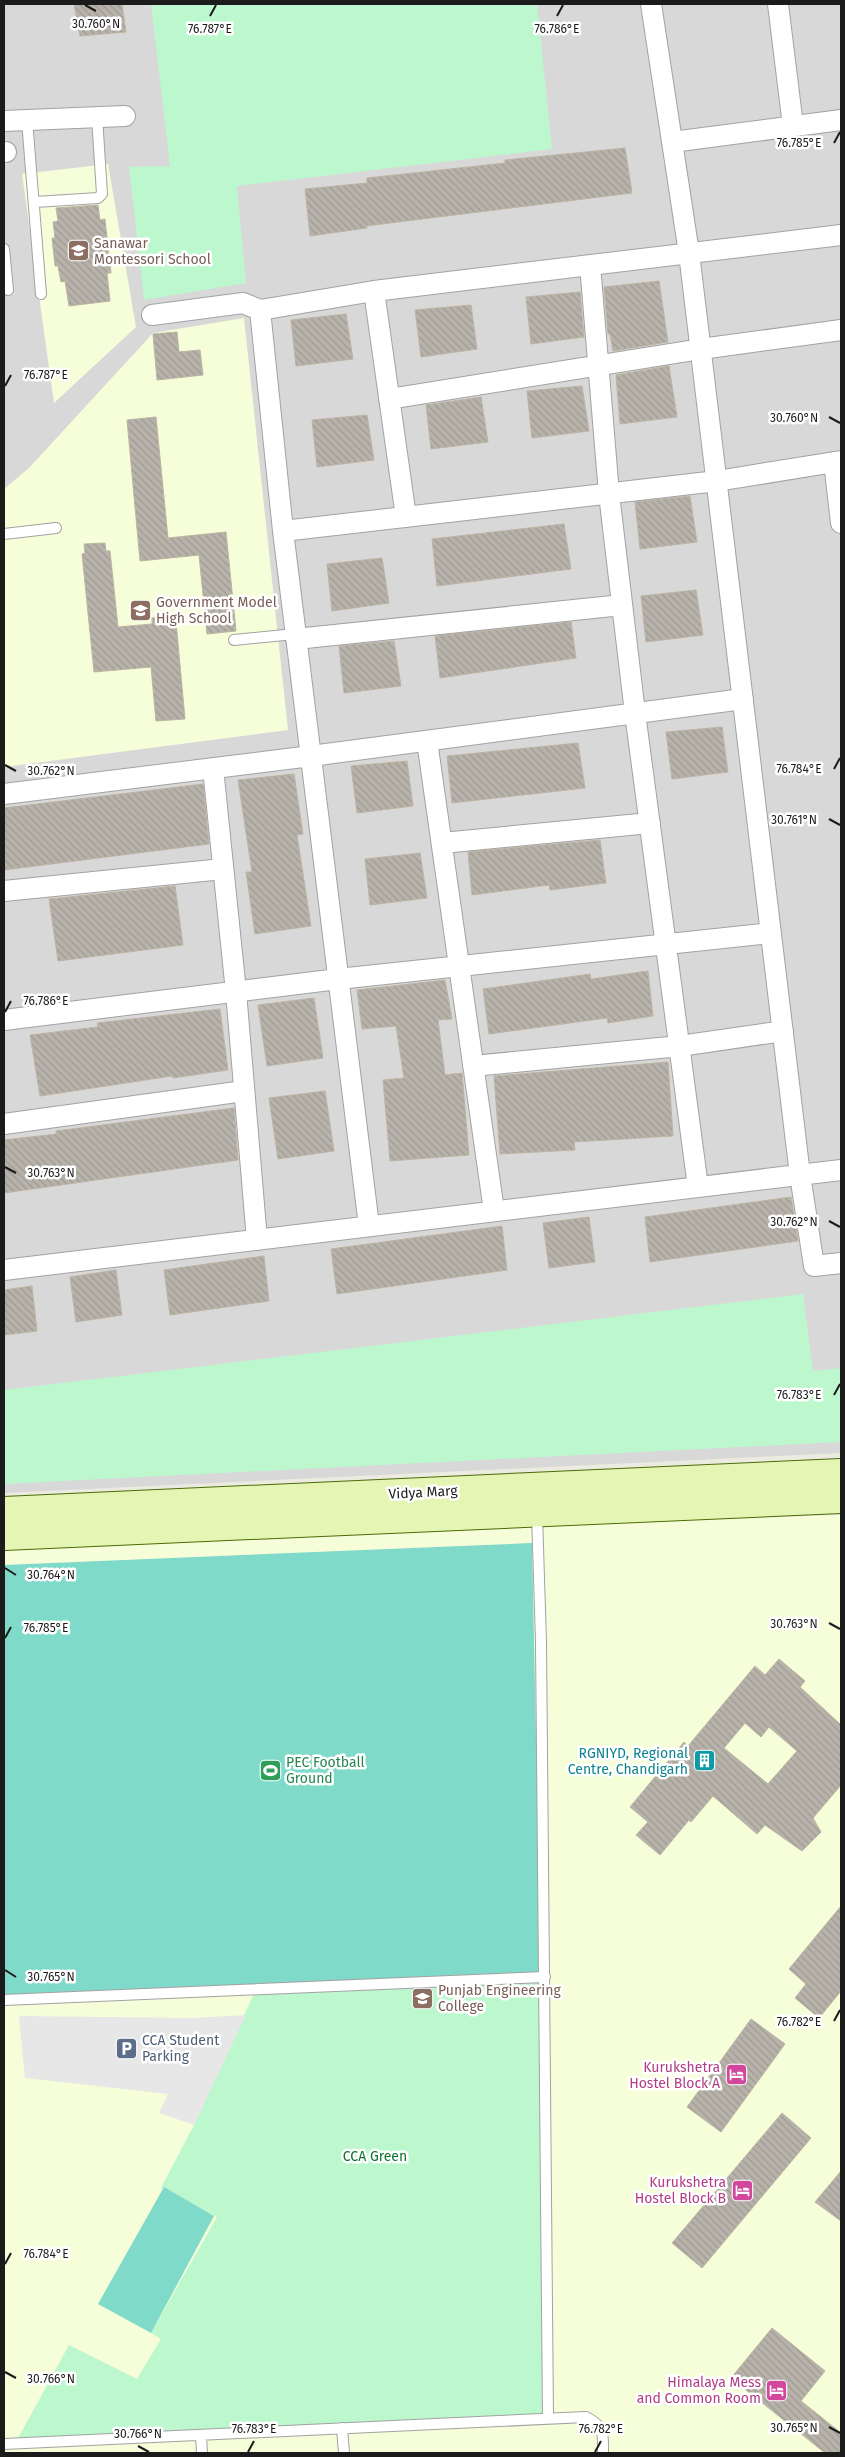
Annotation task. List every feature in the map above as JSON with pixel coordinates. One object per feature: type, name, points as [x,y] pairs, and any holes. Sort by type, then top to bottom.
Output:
[{"type":"main road","name":"Vidya Marg","points":[[4,1511],[841,1473]]},
{"type":"main road","name":"Vidya Marg","points":[[4,1536],[841,1498]]},
{"type":"street","points":[[651,4],[689,253],[800,1175],[814,1266],[841,1263]]},
{"type":"street","points":[[778,4],[793,126]]},
{"type":"street","points":[[4,121],[125,116]]},
{"type":"street","points":[[672,142],[841,120]]},
{"type":"street","points":[[152,315],[243,303],[260,310],[374,290],[841,235]]},
{"type":"street","points":[[590,265],[609,494],[635,713],[698,1187]]},
{"type":"street","points":[[374,290],[406,517]]},
{"type":"street","points":[[260,310],[283,532],[369,1226]]},
{"type":"street","points":[[389,399],[701,349],[841,330]]},
{"type":"street","points":[[283,532],[717,481],[838,462],[841,523]]},
{"type":"street","points":[[296,636],[622,604]]},
{"type":"street","points":[[4,794],[743,699]]},
{"type":"street","points":[[427,741],[494,1211]]},
{"type":"street","points":[[213,768],[236,992],[257,1240]]},
{"type":"street","points":[[442,843],[650,823]]},
{"type":"street","points":[[4,891],[223,869]]},
{"type":"street","points":[[4,1020],[338,979],[771,933]]},
{"type":"street","points":[[473,1066],[680,1046],[782,1031]]},
{"type":"street","points":[[4,1124],[244,1091]]},
{"type":"street","points":[[4,1270],[841,1170]]},
{"type":"lane","points":[[35,202],[98,198],[102,194],[97,117]]},
{"type":"lane","points":[[27,120],[41,294]]},
{"type":"lane","points":[[4,249],[8,290]]},
{"type":"lane","points":[[4,534],[56,528]]},
{"type":"lane","points":[[234,640],[296,636]]},
{"type":"lane","points":[[537,1512],[545,1977],[548,2418]]},
{"type":"lane","points":[[4,2000],[545,1977]]},
{"type":"lane","points":[[4,2444],[586,2416],[598,2423],[603,2432],[603,2453]]},
{"type":"lane","points":[[342,2428],[344,2453]]},
{"type":"lane","points":[[201,2434],[202,2453]]},
{"type":"shaded area","points":[[4,4],[841,4],[841,1453],[4,1493]]},
{"type":"shaded area","name":"Sanawar Montessori School","points":[[108,164],[136,327],[54,403],[22,174]]},
{"type":"shaded area","name":"Government Model High School","points":[[244,318],[288,730],[4,767],[4,489],[29,468],[153,333]]},
{"type":"shaded area","name":"Punjab Engineering College","points":[[841,1515],[841,2453],[4,2453],[4,1543]]},
{"type":"shaded area","name":"PEC Football Ground","points":[[532,1543],[541,1975],[4,1997],[4,1565]]},
{"type":"shaded area","name":"CCA Student Parking","points":[[246,2015],[194,2125],[159,2113],[168,2094],[25,2078],[19,2016],[192,2018]]},
{"type":"shaded area","points":[[164,2187],[214,2216],[151,2333],[98,2304]]},
{"type":"green space","points":[[151,4],[537,4],[552,149],[237,186],[246,283],[144,300],[129,167],[170,166]]},
{"type":"green space","points":[[803,1294],[813,1371],[841,1368],[841,1442],[4,1484],[4,1390]]},
{"type":"green space","name":"CCA Green","points":[[541,1978],[548,2415],[17,2440],[69,2345],[137,2379],[161,2339],[151,2333],[217,2217],[161,2188],[194,2125],[255,1991]]},
{"type":"building","points":[[74,4],[122,4],[126,32],[80,36]]},
{"type":"building","points":[[625,148],[632,193],[366,226],[367,228],[310,236],[305,189],[367,183],[367,178],[505,163],[505,160]]},
{"type":"building","points":[[98,205],[100,220],[105,219],[111,273],[107,273],[110,301],[69,306],[65,281],[61,282],[58,266],[55,266],[52,238],[55,238],[53,222],[58,221],[56,208]]},
{"type":"building","points":[[659,281],[668,342],[613,351],[610,334],[608,334],[604,287]]},
{"type":"building","points":[[580,292],[584,337],[531,344],[526,297]]},
{"type":"building","points":[[471,305],[477,349],[421,357],[415,310]]},
{"type":"building","points":[[346,314],[353,359],[296,366],[291,320]]},
{"type":"building","points":[[177,332],[179,352],[200,350],[203,375],[157,380],[153,334]]},
{"type":"building","points":[[669,366],[677,417],[620,424],[616,375]]},
{"type":"building","points":[[582,386],[589,431],[532,438],[527,391]]},
{"type":"building","points":[[481,397],[488,442],[431,449],[426,405]]},
{"type":"building","points":[[367,415],[374,460],[317,467],[312,420]]},
{"type":"building","points":[[156,417],[168,538],[226,532],[236,631],[207,634],[199,555],[140,561],[127,420]]},
{"type":"building","points":[[690,496],[697,542],[640,549],[635,502]]},
{"type":"building","points":[[564,524],[571,569],[437,586],[432,539]]},
{"type":"building","points":[[105,543],[106,551],[110,551],[118,627],[152,624],[152,618],[170,616],[171,623],[176,622],[185,719],[156,721],[151,667],[94,672],[82,554],[85,553],[84,544]]},
{"type":"building","points":[[382,558],[389,603],[332,611],[327,564]]},
{"type":"building","points":[[696,590],[703,635],[646,642],[641,596]]},
{"type":"building","points":[[571,622],[576,658],[440,678],[435,636]]},
{"type":"building","points":[[394,641],[401,686],[344,693],[339,646]]},
{"type":"building","points":[[722,727],[728,772],[672,779],[666,732]]},
{"type":"building","points":[[578,743],[585,788],[452,803],[447,756]]},
{"type":"building","points":[[407,761],[413,806],[357,813],[351,766]]},
{"type":"building","points":[[294,774],[303,834],[297,835],[311,926],[255,934],[246,872],[252,872],[238,780]]},
{"type":"building","points":[[203,784],[209,844],[4,870],[4,808]]},
{"type":"building","points":[[600,840],[606,883],[550,890],[549,885],[472,895],[468,852]]},
{"type":"building","points":[[420,853],[427,898],[370,905],[365,859]]},
{"type":"building","points":[[175,886],[183,945],[58,961],[49,899]]},
{"type":"building","points":[[648,971],[653,1016],[608,1023],[607,1018],[489,1034],[483,989],[590,974],[591,979]]},
{"type":"building","points":[[445,980],[452,1019],[438,1020],[445,1075],[462,1073],[469,1155],[390,1161],[383,1080],[404,1078],[396,1026],[362,1029],[357,990]]},
{"type":"building","points":[[314,998],[323,1058],[267,1066],[258,1005]]},
{"type":"building","points":[[220,1009],[228,1070],[173,1078],[172,1076],[40,1096],[30,1035],[98,1027],[97,1023]]},
{"type":"building","points":[[668,1062],[673,1136],[574,1142],[575,1150],[500,1154],[494,1076]]},
{"type":"building","points":[[325,1091],[334,1151],[278,1159],[269,1098]]},
{"type":"building","points":[[234,1108],[238,1160],[4,1193],[4,1140],[56,1134],[56,1131]]},
{"type":"building","points":[[791,1197],[798,1241],[650,1262],[645,1217]]},
{"type":"building","points":[[589,1217],[595,1262],[549,1268],[543,1223]]},
{"type":"building","points":[[502,1226],[507,1270],[337,1294],[331,1249]]},
{"type":"building","points":[[264,1256],[269,1301],[170,1315],[164,1270]]},
{"type":"building","points":[[116,1270],[122,1315],[76,1322],[70,1277]]},
{"type":"building","points":[[32,1286],[37,1331],[4,1335],[4,1290]]},
{"type":"building","name":"RGNIYD, Regional Centre, Chandigarh","points":[[779,1659],[805,1681],[800,1687],[841,1725],[841,1785],[813,1818],[821,1832],[802,1851],[765,1825],[757,1834],[713,1796],[691,1822],[689,1820],[660,1855],[636,1835],[648,1822],[630,1807],[684,1742],[688,1746],[755,1666],[765,1675]],"holes":[[[745,1723],[761,1737],[769,1727],[797,1751],[768,1784],[724,1748]]]},
{"type":"building","points":[[841,1906],[841,1991],[819,2018],[795,1998],[806,1984],[789,1969]]},
{"type":"building","name":"Kurukshetra Hostel Block A","points":[[751,2019],[785,2044],[721,2132],[687,2107]]},
{"type":"building","name":"Kurukshetra Hostel Block B","points":[[782,2113],[811,2138],[702,2268],[672,2243]]},
{"type":"building","points":[[841,2171],[841,2221],[815,2202]]},
{"type":"building","name":"Himalaya Mess and Common Room","points":[[772,2328],[825,2371],[801,2401],[841,2433],[841,2453],[825,2453],[731,2378]]},
{"type":"place","name":"Sanawar Montessori School","points":[[78,251]]},
{"type":"place","name":"Government Model High School","points":[[140,610]]},
{"type":"place","name":"RGNIYD, Regional Centre, Chandigarh","points":[[704,1761]]},
{"type":"place","name":"PEC Football Ground","points":[[270,1770]]},
{"type":"place","name":"Punjab Engineering College","points":[[422,1998]]},
{"type":"place","name":"CCA Student Parking","points":[[126,2048]]},
{"type":"place","name":"Kurukshetra Hostel Block A","points":[[736,2075]]},
{"type":"place","name":"Kurukshetra Hostel Block B","points":[[742,2190]]},
{"type":"place","name":"Himalaya Mess and Common Room","points":[[777,2390]]}]
